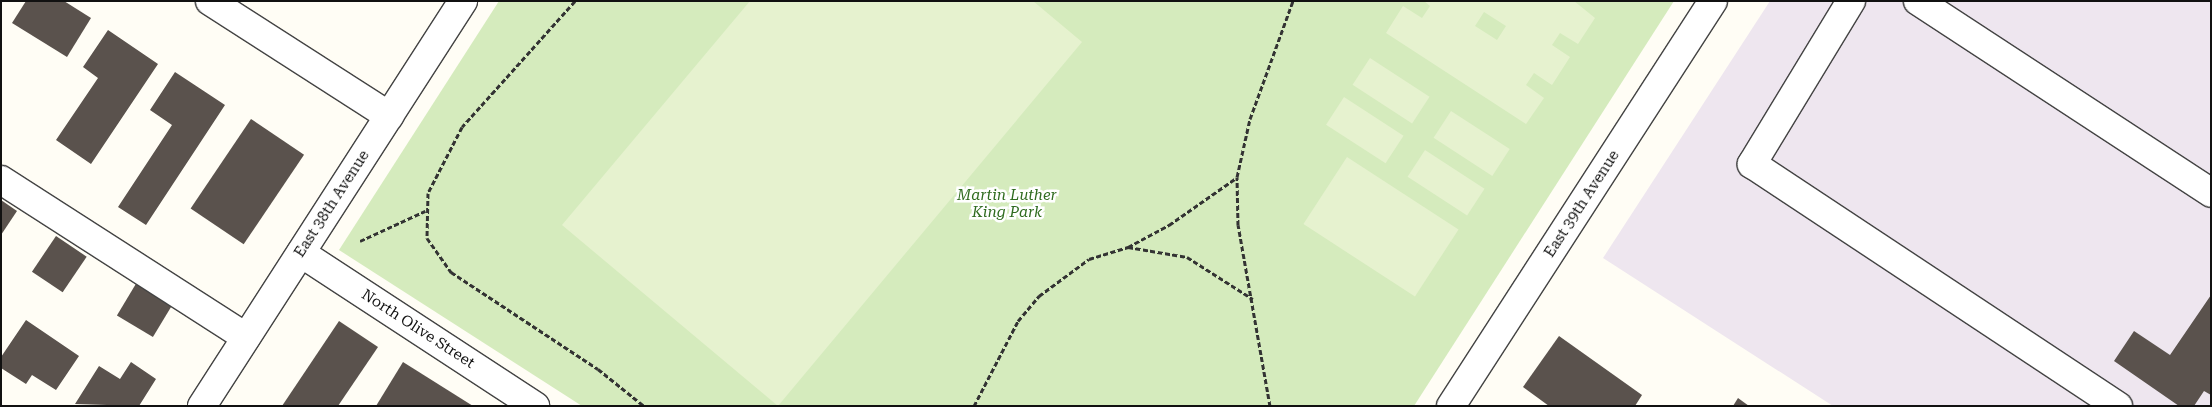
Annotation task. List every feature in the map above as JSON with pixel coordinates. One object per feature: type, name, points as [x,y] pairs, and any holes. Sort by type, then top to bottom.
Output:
[{"type":"street","points":[[210,1],[389,116]]},
{"type":"street","name":"East 38th Avenue","points":[[202,406],[463,1]]},
{"type":"street","name":"East 39th Avenue","points":[[1451,406],[1713,1]]},
{"type":"street","points":[[1850,1],[1752,164],[2118,406]]},
{"type":"street","points":[[1918,1],[2211,193]]},
{"type":"street","points":[[1,180],[246,337]]},
{"type":"street","name":"North Olive Street","points":[[301,253],[535,406]]},
{"type":"path","points":[[575,1],[462,128],[438,167],[425,211],[427,238],[451,272],[591,364],[644,406]]},
{"type":"path","points":[[1270,406],[1254,299],[1238,225],[1236,177],[1250,119],[1293,1]]},
{"type":"path","points":[[974,406],[1018,321],[1039,296],[1089,259],[1128,247],[1169,225],[1236,177]]},
{"type":"path","points":[[360,241],[425,211]]},
{"type":"path","points":[[1128,247],[1187,257],[1254,299]]},
{"type":"shaded area","points":[[1770,1],[2211,1],[2211,406],[1833,406],[1603,258]]},
{"type":"green space","name":"Martin Luther King Park","points":[[499,1],[1674,1],[1414,406],[582,406],[339,250]]},
{"type":"green space","points":[[750,1],[1033,1],[1082,42],[778,406],[562,225]]},
{"type":"green space","points":[[1424,1],[1574,1],[1595,18],[1578,44],[1560,33],[1552,45],[1570,57],[1552,85],[1534,73],[1526,85],[1544,98],[1526,124],[1386,33],[1403,6],[1422,18],[1430,6]],"holes":[[[1484,12],[1506,26],[1497,40],[1475,26]]]},
{"type":"green space","points":[[1370,58],[1430,97],[1412,124],[1353,85]]},
{"type":"green space","points":[[1344,97],[1404,136],[1386,163],[1326,125]]},
{"type":"green space","points":[[1451,111],[1510,149],[1492,176],[1434,138]]},
{"type":"green space","points":[[1425,150],[1485,189],[1467,216],[1408,177]]},
{"type":"green space","points":[[1347,157],[1459,229],[1415,297],[1303,224]]},
{"type":"building","points":[[26,1],[64,1],[91,18],[67,57],[12,23]]},
{"type":"building","points":[[108,30],[158,64],[91,164],[56,140],[98,78],[83,67]]},
{"type":"building","points":[[175,72],[225,105],[146,225],[118,207],[172,125],[150,110]]},
{"type":"building","points":[[251,119],[304,155],[244,244],[191,209]]},
{"type":"building","points":[[1,200],[17,211],[1,235]]},
{"type":"building","points":[[56,236],[87,257],[63,292],[32,272]]},
{"type":"building","points":[[137,282],[173,304],[153,337],[117,315]]},
{"type":"building","points":[[2211,295],[2211,395],[2204,391],[2194,406],[2179,406],[2114,361],[2134,331],[2170,355]]},
{"type":"building","points":[[26,320],[79,356],[56,390],[32,375],[26,384],[1,368],[1,357]]},
{"type":"building","points":[[339,321],[378,347],[338,406],[282,406]]},
{"type":"building","points":[[1559,336],[1642,395],[1635,406],[1549,406],[1523,387]]},
{"type":"building","points":[[131,362],[156,379],[139,406],[75,404],[99,366],[120,379]]},
{"type":"building","points":[[403,362],[473,406],[376,406]]},
{"type":"building","points":[[1738,398],[1749,406],[1733,406]]}]
